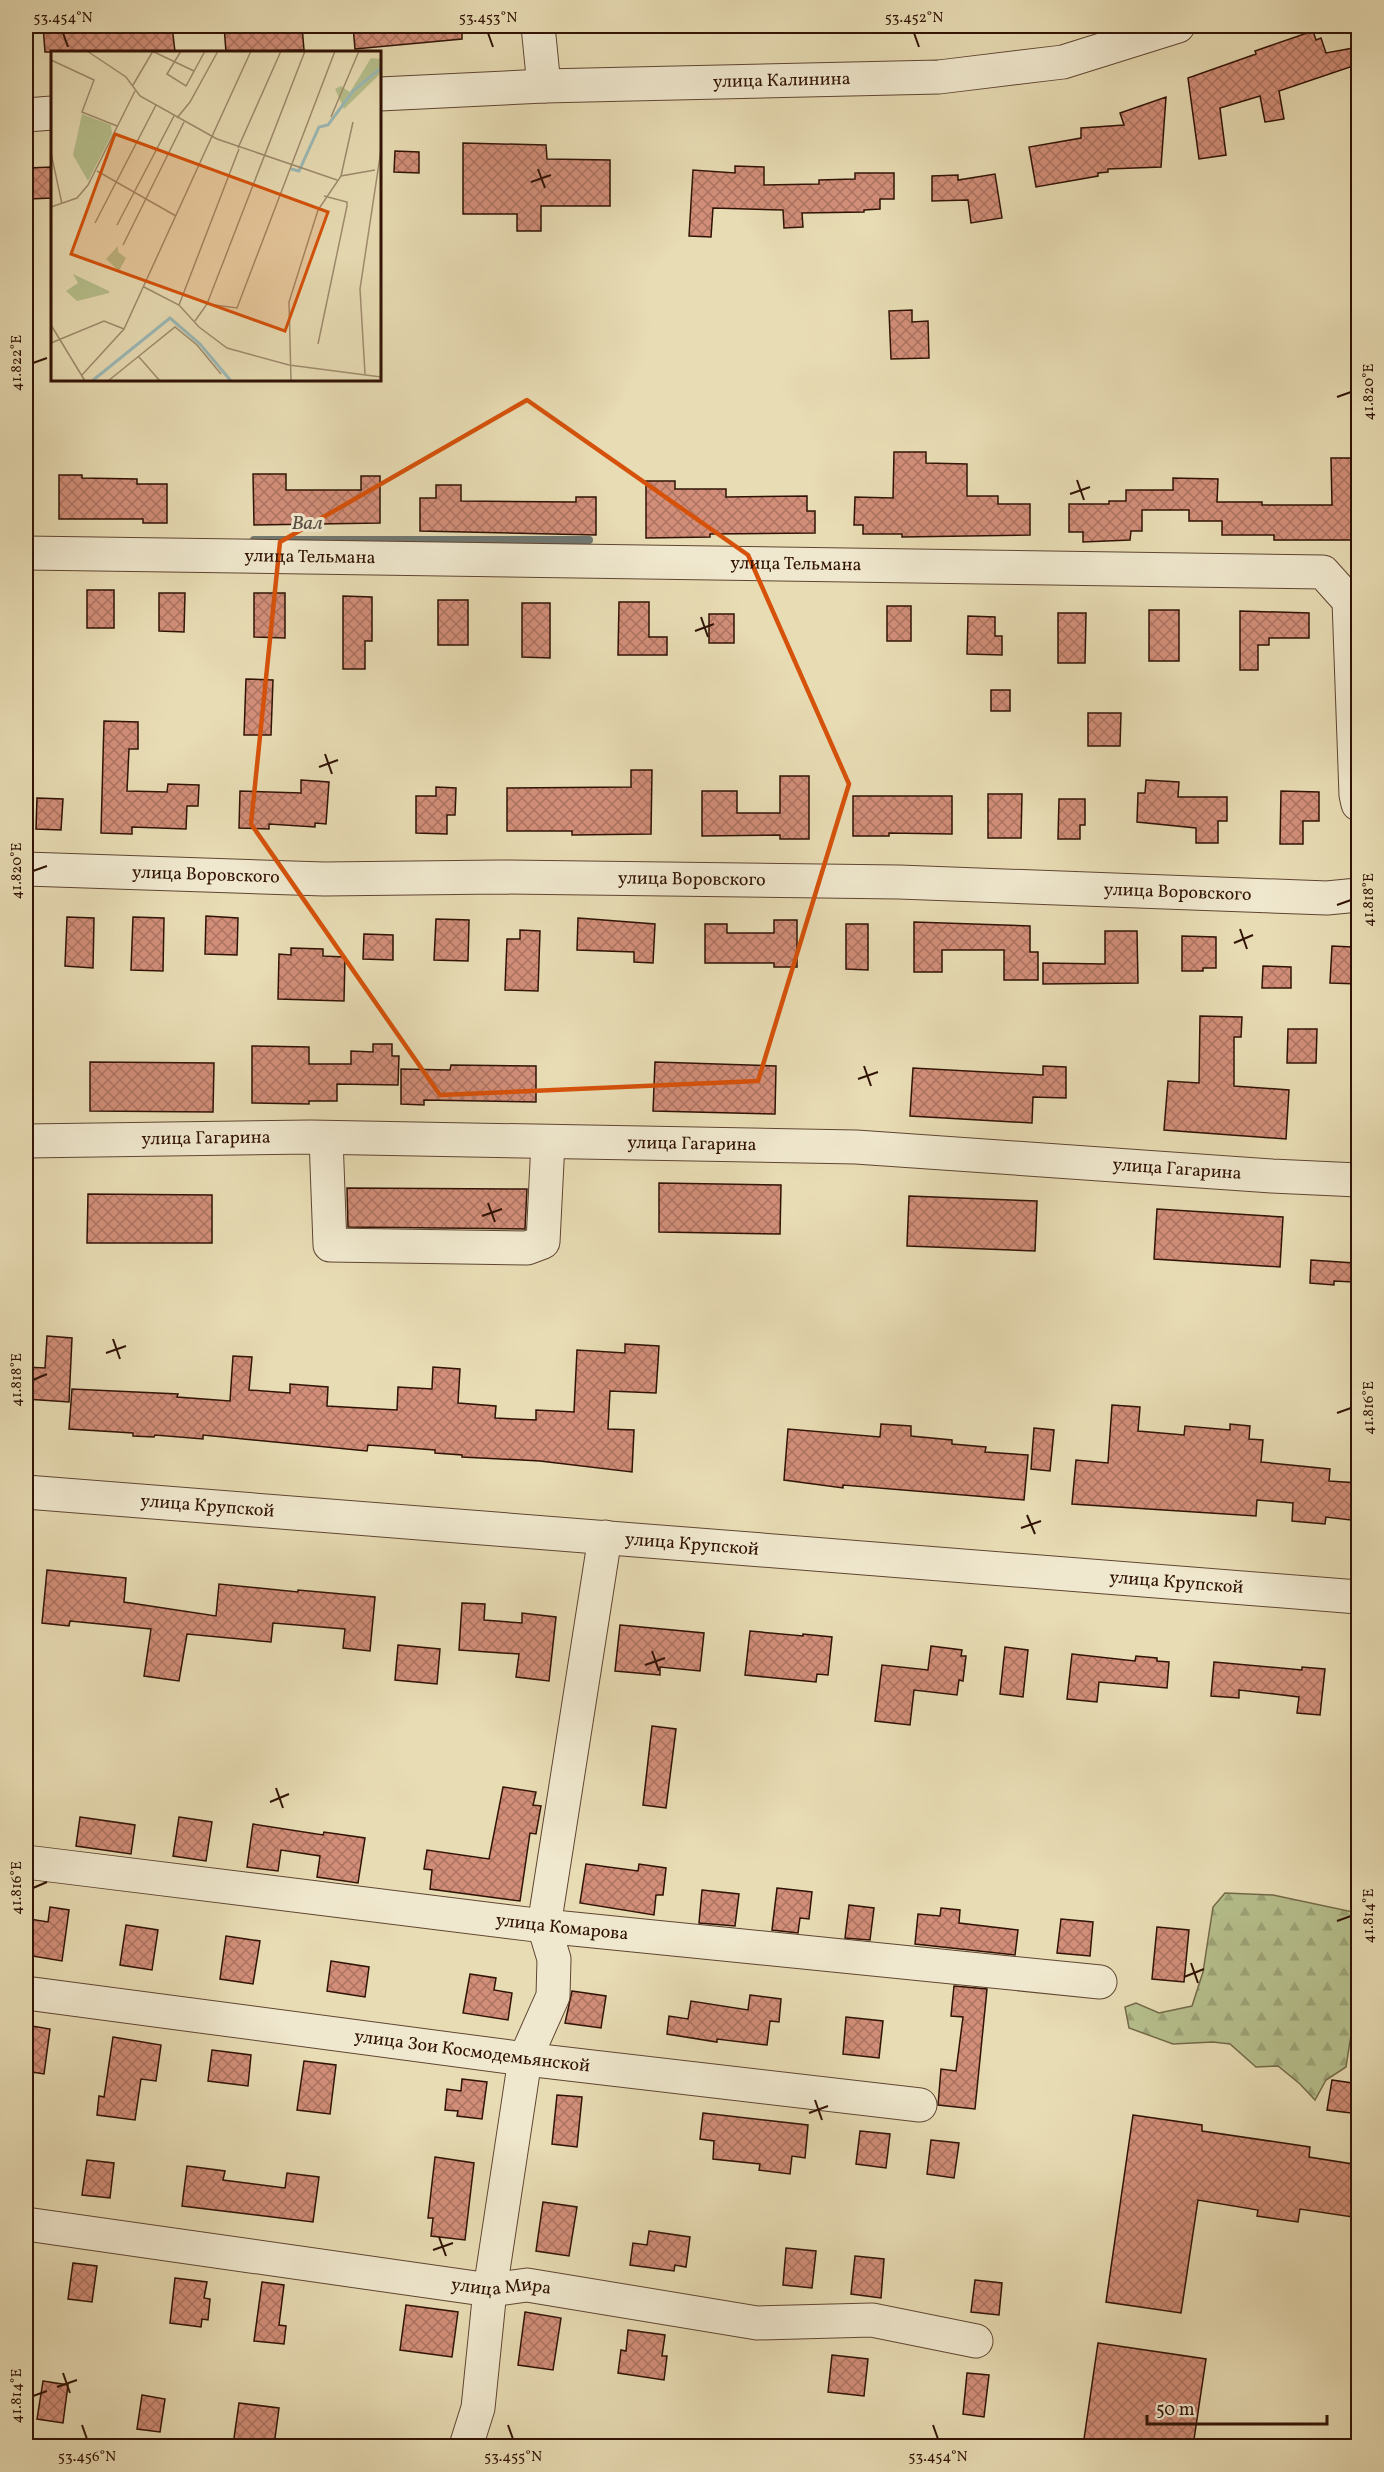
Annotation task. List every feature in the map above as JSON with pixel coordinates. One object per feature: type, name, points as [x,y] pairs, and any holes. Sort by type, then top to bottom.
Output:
[{"type":"street","points":[[538,26],[544,86]]},
{"type":"street","name":"улица Калинина","points":[[381,94],[544,86],[939,77],[1063,62],[1178,26]]},
{"type":"street","points":[[26,115],[51,113]]},
{"type":"street","name":"улица Тельмана","points":[[26,553],[1323,572],[1349,601],[1356,795],[1359,804]]},
{"type":"street","name":"улица Воровского","points":[[26,869],[324,879],[500,877],[898,882],[1327,898],[1359,895]]},
{"type":"street","points":[[326,1138],[330,1245],[527,1248],[543,1242],[548,1142]]},
{"type":"street","name":"улица Гагарина","points":[[26,1141],[326,1138],[856,1148],[1260,1176],[1359,1180]]},
{"type":"street","name":"улица Крупской","points":[[26,1492],[1359,1597]]},
{"type":"street","points":[[466,2446],[478,2408],[490,2290],[525,2059],[553,1996],[554,1959],[544,1926],[605,1537]]},
{"type":"street","name":"улица Комарова","points":[[26,1862],[544,1926],[1100,1982]]},
{"type":"street","name":"улица Зои Космодемьянской","points":[[26,1993],[525,2059],[920,2105]]},
{"type":"street","name":"улица Мира","points":[[26,2224],[490,2290],[527,2285],[757,2323],[872,2320],[976,2341]]},
{"type":"highlighted area","points":[[527,400],[748,555],[849,784],[758,1081],[440,1095],[251,824],[280,542]]},
{"type":"green space","points":[[1225,1893],[1273,1895],[1358,1913],[1358,1990],[1346,2067],[1326,2080],[1315,2100],[1278,2066],[1256,2067],[1230,2044],[1213,2042],[1173,2044],[1129,2028],[1125,2007],[1136,2003],[1159,2013],[1192,2006],[1203,1972],[1213,1907]]},
{"type":"building","points":[[43,26],[63,26],[63,29],[98,26],[172,26],[175,51],[51,51],[45,52]]},
{"type":"building","points":[[224,26],[302,26],[304,50],[226,51]]},
{"type":"building","points":[[353,26],[462,26],[462,39],[355,49]]},
{"type":"building","points":[[1313,31],[1316,40],[1321,38],[1326,53],[1359,47],[1359,64],[1279,91],[1284,119],[1265,122],[1260,96],[1220,108],[1226,155],[1199,159],[1188,78]]},
{"type":"building","points":[[1166,97],[1161,167],[1108,169],[1108,172],[1098,173],[1098,176],[1036,187],[1029,147],[1081,138],[1081,128],[1124,125],[1120,113]]},
{"type":"building","points":[[463,143],[546,145],[547,159],[610,160],[610,206],[541,206],[541,231],[517,231],[517,214],[463,214]]},
{"type":"building","points":[[395,151],[419,152],[419,173],[394,172]]},
{"type":"building","points":[[735,166],[764,167],[764,185],[819,184],[819,180],[855,179],[855,173],[894,173],[894,199],[880,199],[880,209],[864,210],[864,212],[802,213],[803,227],[784,228],[783,210],[713,208],[711,237],[689,236],[693,170],[735,173]]},
{"type":"building","points":[[51,167],[51,198],[29,199],[28,168]]},
{"type":"building","points":[[995,174],[1002,218],[971,223],[968,200],[932,201],[932,176],[958,175],[958,180]]},
{"type":"building","points":[[912,310],[912,322],[928,321],[929,358],[891,359],[889,311]]},
{"type":"building","points":[[894,452],[926,452],[926,463],[967,464],[967,496],[998,496],[998,504],[1030,504],[1030,535],[902,537],[902,534],[863,534],[863,525],[854,525],[855,497],[893,498]]},
{"type":"building","points":[[1331,458],[1359,458],[1359,540],[1274,540],[1274,535],[1222,535],[1222,521],[1189,521],[1189,510],[1142,510],[1142,531],[1131,531],[1130,540],[1083,542],[1083,532],[1069,532],[1069,504],[1109,504],[1109,501],[1126,501],[1126,490],[1173,490],[1173,478],[1218,479],[1217,502],[1262,502],[1262,505],[1332,505]]},
{"type":"building","points":[[253,474],[286,474],[286,490],[361,490],[361,476],[380,476],[380,523],[254,525]]},
{"type":"building","points":[[59,475],[82,475],[82,478],[137,479],[137,484],[167,484],[167,523],[143,523],[143,519],[59,519]]},
{"type":"building","points":[[646,481],[675,481],[675,489],[726,489],[726,497],[807,496],[807,511],[815,511],[815,533],[710,534],[710,537],[646,538]]},
{"type":"building","points":[[436,485],[461,485],[461,501],[576,502],[576,497],[596,497],[596,535],[420,531],[420,498],[436,498]]},
{"type":"building","points":[[87,590],[114,590],[114,628],[87,628]]},
{"type":"building","points":[[159,593],[185,593],[184,632],[159,631]]},
{"type":"building","points":[[254,593],[285,593],[285,638],[254,637]]},
{"type":"building","points":[[343,596],[372,597],[372,641],[365,641],[365,669],[343,669]]},
{"type":"building","points":[[438,600],[468,600],[468,645],[438,645]]},
{"type":"building","points":[[619,602],[649,602],[649,637],[667,637],[667,655],[618,655]]},
{"type":"building","points":[[522,603],[550,603],[550,658],[522,657]]},
{"type":"building","points":[[887,606],[911,606],[911,641],[887,641]]},
{"type":"building","points":[[1149,610],[1179,610],[1179,661],[1149,661]]},
{"type":"building","points":[[1240,611],[1309,613],[1309,638],[1269,638],[1269,645],[1258,645],[1258,670],[1240,670]]},
{"type":"building","points":[[1058,613],[1086,613],[1085,663],[1058,663]]},
{"type":"building","points":[[709,614],[734,614],[734,643],[709,643]]},
{"type":"building","points":[[968,616],[995,617],[995,636],[1002,636],[1002,655],[967,654]]},
{"type":"building","points":[[246,679],[273,680],[271,735],[244,735]]},
{"type":"building","points":[[991,690],[1010,690],[1010,711],[991,711]]},
{"type":"building","points":[[1088,713],[1121,713],[1120,746],[1088,746]]},
{"type":"building","points":[[104,721],[138,722],[138,749],[129,749],[127,791],[167,792],[168,784],[199,785],[198,806],[187,806],[186,829],[132,827],[132,834],[101,833]]},
{"type":"building","points":[[631,770],[652,770],[651,834],[572,835],[572,831],[507,831],[507,788],[631,787]]},
{"type":"building","points":[[780,776],[809,776],[809,839],[780,839],[780,835],[702,836],[702,791],[737,791],[737,813],[780,813]]},
{"type":"building","points":[[301,780],[329,782],[326,824],[315,823],[315,827],[269,824],[269,829],[239,828],[240,791],[301,793]]},
{"type":"building","points":[[1146,780],[1179,782],[1178,797],[1227,797],[1227,821],[1218,821],[1218,843],[1196,843],[1196,828],[1137,822],[1138,793],[1145,793]]},
{"type":"building","points":[[436,787],[456,788],[455,815],[447,815],[447,834],[416,833],[416,796],[436,796]]},
{"type":"building","points":[[1281,791],[1319,792],[1319,821],[1303,821],[1303,844],[1280,844]]},
{"type":"building","points":[[988,794],[1022,794],[1021,838],[988,838]]},
{"type":"building","points":[[853,796],[952,796],[952,834],[889,833],[889,836],[853,836]]},
{"type":"building","points":[[37,798],[63,799],[61,830],[36,829]]},
{"type":"building","points":[[1059,799],[1085,799],[1085,825],[1080,825],[1080,839],[1058,839]]},
{"type":"building","points":[[206,916],[238,918],[237,955],[205,954]]},
{"type":"building","points":[[67,917],[94,918],[93,968],[65,966]]},
{"type":"building","points":[[133,917],[164,918],[163,971],[131,970]]},
{"type":"building","points":[[578,918],[655,924],[653,963],[634,962],[634,952],[577,950]]},
{"type":"building","points":[[436,919],[469,920],[468,961],[434,960]]},
{"type":"building","points":[[774,920],[797,920],[797,967],[774,967],[774,963],[705,963],[705,924],[727,924],[727,933],[774,933]]},
{"type":"building","points":[[914,922],[1030,926],[1030,952],[1038,952],[1038,980],[1004,980],[1004,950],[942,950],[942,972],[914,972]]},
{"type":"building","points":[[846,924],[868,924],[868,970],[846,969]]},
{"type":"building","points":[[520,930],[540,931],[538,991],[505,990],[507,939],[520,939]]},
{"type":"building","points":[[1105,931],[1137,931],[1138,983],[1043,984],[1043,963],[1105,964]]},
{"type":"building","points":[[364,934],[393,935],[393,960],[363,959]]},
{"type":"building","points":[[1182,936],[1216,937],[1216,968],[1203,968],[1203,971],[1182,971]]},
{"type":"building","points":[[1332,946],[1352,947],[1351,960],[1359,960],[1359,984],[1330,983]]},
{"type":"building","points":[[291,948],[323,949],[323,956],[345,957],[344,1001],[278,999],[279,954],[291,955]]},
{"type":"building","points":[[1263,966],[1291,967],[1291,988],[1262,988]]},
{"type":"building","points":[[1200,1016],[1242,1017],[1241,1037],[1234,1037],[1234,1086],[1289,1090],[1286,1139],[1164,1130],[1168,1081],[1199,1083]]},
{"type":"building","points":[[1288,1029],[1317,1029],[1316,1063],[1287,1063]]},
{"type":"building","points":[[373,1044],[392,1044],[392,1056],[399,1056],[398,1085],[337,1084],[337,1101],[309,1101],[309,1104],[252,1103],[252,1046],[309,1047],[309,1064],[351,1064],[351,1051],[373,1052]]},
{"type":"building","points":[[90,1062],[214,1063],[213,1112],[90,1111]]},
{"type":"building","points":[[655,1062],[776,1066],[775,1114],[653,1111]]},
{"type":"building","points":[[451,1065],[536,1066],[536,1102],[424,1100],[424,1105],[401,1104],[401,1069],[450,1070]]},
{"type":"building","points":[[1043,1066],[1066,1067],[1066,1098],[1033,1097],[1032,1123],[910,1116],[913,1068],[1043,1075]]},
{"type":"building","points":[[659,1183],[781,1185],[780,1234],[659,1232]]},
{"type":"building","points":[[347,1188],[527,1189],[525,1229],[348,1227]]},
{"type":"building","points":[[88,1194],[212,1195],[212,1243],[87,1243]]},
{"type":"building","points":[[909,1196],[1037,1201],[1035,1251],[907,1246]]},
{"type":"building","points":[[1157,1209],[1283,1217],[1280,1267],[1154,1259]]},
{"type":"building","points":[[1311,1260],[1354,1263],[1353,1282],[1334,1281],[1334,1285],[1310,1283]]},
{"type":"building","points":[[47,1336],[72,1338],[69,1402],[26,1399],[26,1367],[45,1368]]},
{"type":"building","points":[[625,1344],[659,1346],[656,1393],[610,1391],[608,1429],[634,1430],[632,1472],[540,1461],[462,1457],[462,1455],[435,1453],[435,1450],[368,1445],[367,1451],[203,1435],[203,1439],[155,1435],[154,1437],[133,1436],[133,1433],[69,1429],[72,1389],[178,1394],[177,1397],[230,1401],[233,1356],[252,1357],[249,1390],[290,1393],[290,1384],[328,1387],[327,1406],[397,1410],[398,1387],[432,1389],[433,1367],[460,1369],[458,1403],[496,1406],[495,1418],[536,1420],[536,1410],[574,1412],[577,1350],[625,1353]]},
{"type":"building","points":[[1112,1405],[1140,1407],[1138,1431],[1184,1435],[1185,1426],[1230,1430],[1230,1424],[1250,1426],[1249,1439],[1263,1440],[1261,1462],[1330,1469],[1329,1481],[1359,1483],[1359,1521],[1326,1517],[1325,1524],[1292,1521],[1293,1503],[1257,1500],[1256,1516],[1072,1504],[1076,1460],[1108,1463]]},
{"type":"building","points":[[881,1424],[911,1426],[911,1436],[952,1440],[952,1444],[986,1447],[985,1452],[1028,1455],[1024,1500],[843,1485],[843,1488],[784,1480],[788,1429],[880,1437]]},
{"type":"building","points":[[1034,1428],[1054,1430],[1050,1471],[1031,1469]]},
{"type":"building","points":[[47,1570],[126,1578],[124,1602],[216,1616],[219,1584],[375,1597],[370,1651],[343,1648],[345,1629],[273,1623],[271,1642],[187,1634],[179,1681],[144,1676],[151,1629],[70,1621],[69,1626],[42,1623]]},
{"type":"building","points":[[462,1603],[485,1604],[484,1620],[522,1623],[522,1613],[556,1617],[549,1681],[516,1677],[519,1654],[459,1650]]},
{"type":"building","points":[[620,1625],[704,1633],[700,1671],[660,1667],[660,1675],[615,1671]]},
{"type":"building","points":[[750,1631],[832,1637],[828,1675],[817,1674],[816,1682],[745,1675]]},
{"type":"building","points":[[398,1645],[440,1649],[437,1684],[395,1680]]},
{"type":"building","points":[[931,1646],[962,1650],[961,1656],[966,1656],[963,1681],[959,1680],[957,1695],[914,1690],[910,1725],[875,1721],[882,1665],[928,1670]]},
{"type":"building","points":[[1005,1647],[1028,1650],[1023,1697],[1000,1694]]},
{"type":"building","points":[[1072,1654],[1135,1661],[1136,1656],[1169,1662],[1167,1688],[1099,1682],[1097,1702],[1067,1699]]},
{"type":"building","points":[[1214,1662],[1302,1670],[1302,1667],[1325,1669],[1320,1715],[1297,1713],[1299,1697],[1239,1690],[1239,1698],[1211,1696]]},
{"type":"building","points":[[652,1726],[676,1729],[666,1808],[643,1805]]},
{"type":"building","points":[[503,1787],[536,1792],[533,1805],[541,1806],[536,1834],[530,1833],[520,1901],[430,1889],[432,1870],[424,1869],[427,1850],[489,1859]]},
{"type":"building","points":[[80,1817],[135,1825],[131,1854],[76,1846]]},
{"type":"building","points":[[179,1817],[212,1822],[206,1861],[173,1856]]},
{"type":"building","points":[[253,1824],[323,1835],[324,1832],[365,1838],[358,1883],[317,1877],[320,1856],[281,1850],[278,1871],[247,1867]]},
{"type":"building","points":[[586,1864],[638,1871],[639,1864],[666,1868],[663,1895],[656,1895],[654,1915],[580,1903]]},
{"type":"building","points":[[777,1888],[812,1892],[809,1919],[800,1918],[798,1933],[772,1930]]},
{"type":"building","points":[[702,1890],[739,1894],[735,1926],[699,1923]]},
{"type":"building","points":[[849,1905],[874,1908],[870,1940],[845,1938]]},
{"type":"building","points":[[50,1907],[69,1910],[62,1961],[26,1955],[30,1919],[48,1922]]},
{"type":"building","points":[[941,1908],[960,1910],[959,1923],[1018,1930],[1015,1955],[915,1944],[918,1914],[940,1916]]},
{"type":"building","points":[[1061,1919],[1093,1922],[1090,1956],[1057,1953]]},
{"type":"building","points":[[126,1925],[158,1930],[152,1970],[120,1965]]},
{"type":"building","points":[[1157,1927],[1189,1930],[1184,1982],[1152,1979]]},
{"type":"building","points":[[226,1936],[260,1941],[253,1984],[220,1979]]},
{"type":"building","points":[[331,1961],[369,1967],[365,1997],[327,1991]]},
{"type":"building","points":[[470,1974],[496,1978],[494,1990],[512,1993],[508,2020],[463,2013]]},
{"type":"building","points":[[954,1986],[987,1989],[975,2109],[938,2105],[941,2069],[956,2071],[963,2017],[951,2016]]},
{"type":"building","points":[[572,1991],[606,1996],[601,2028],[565,2023]]},
{"type":"building","points":[[750,1995],[781,1999],[779,2022],[770,2021],[767,2045],[717,2039],[717,2042],[667,2034],[669,2016],[688,2019],[691,2001],[748,2010]]},
{"type":"building","points":[[846,2017],[883,2021],[879,2058],[843,2054]]},
{"type":"building","points":[[26,2025],[50,2029],[44,2074],[26,2071]]},
{"type":"building","points":[[113,2037],[161,2045],[156,2081],[141,2079],[135,2120],[97,2115],[99,2096],[104,2097]]},
{"type":"building","points":[[212,2050],[251,2055],[248,2086],[208,2081]]},
{"type":"building","points":[[304,2061],[336,2065],[330,2114],[297,2110]]},
{"type":"building","points":[[462,2079],[487,2082],[482,2119],[457,2116],[458,2111],[445,2110],[447,2089],[461,2091]]},
{"type":"building","points":[[1332,2080],[1359,2084],[1359,2114],[1327,2110]]},
{"type":"building","points":[[557,2095],[582,2097],[577,2147],[552,2144]]},
{"type":"building","points":[[703,2113],[808,2125],[805,2158],[792,2156],[790,2174],[759,2170],[760,2164],[713,2159],[714,2141],[700,2139]]},
{"type":"building","points":[[1133,2115],[1202,2125],[1202,2131],[1310,2147],[1309,2157],[1359,2165],[1359,2218],[1300,2209],[1298,2222],[1257,2216],[1258,2210],[1198,2200],[1181,2313],[1106,2302]]},
{"type":"building","points":[[860,2131],[890,2134],[886,2168],[856,2164]]},
{"type":"building","points":[[931,2140],[959,2143],[954,2178],[927,2174]]},
{"type":"building","points":[[435,2157],[474,2163],[465,2240],[431,2236],[433,2218],[428,2218]]},
{"type":"building","points":[[87,2160],[114,2163],[110,2198],[82,2195]]},
{"type":"building","points":[[187,2166],[225,2171],[223,2180],[285,2188],[287,2173],[319,2177],[313,2222],[182,2206]]},
{"type":"building","points":[[543,2202],[577,2207],[569,2256],[536,2251]]},
{"type":"building","points":[[649,2231],[690,2237],[686,2267],[675,2265],[674,2271],[630,2265],[633,2243],[647,2245]]},
{"type":"building","points":[[786,2248],[816,2251],[812,2288],[783,2285]]},
{"type":"building","points":[[855,2256],[884,2259],[881,2298],[851,2294]]},
{"type":"building","points":[[73,2263],[97,2266],[92,2302],[68,2299]]},
{"type":"building","points":[[175,2278],[207,2282],[204,2298],[210,2299],[208,2320],[202,2319],[201,2327],[170,2323]]},
{"type":"building","points":[[975,2280],[1002,2283],[999,2315],[971,2312]]},
{"type":"building","points":[[262,2282],[284,2285],[279,2325],[286,2326],[284,2344],[254,2341]]},
{"type":"building","points":[[406,2305],[458,2312],[452,2357],[400,2350]]},
{"type":"building","points":[[525,2312],[561,2318],[553,2370],[518,2365]]},
{"type":"building","points":[[628,2330],[665,2335],[662,2356],[667,2356],[664,2380],[618,2373],[621,2350],[626,2351]]},
{"type":"building","points":[[1098,2343],[1206,2359],[1193,2446],[1083,2446]]},
{"type":"building","points":[[832,2355],[868,2359],[864,2396],[828,2392]]},
{"type":"building","points":[[967,2373],[989,2375],[984,2417],[963,2414]]},
{"type":"building","points":[[43,2381],[68,2385],[63,2423],[37,2419]]},
{"type":"building","points":[[142,2395],[165,2399],[160,2432],[137,2429]]},
{"type":"building","points":[[239,2403],[279,2408],[274,2446],[233,2445]]},
{"type":"waterway","name":"Вал","points":[[254,540],[589,540]]}]
